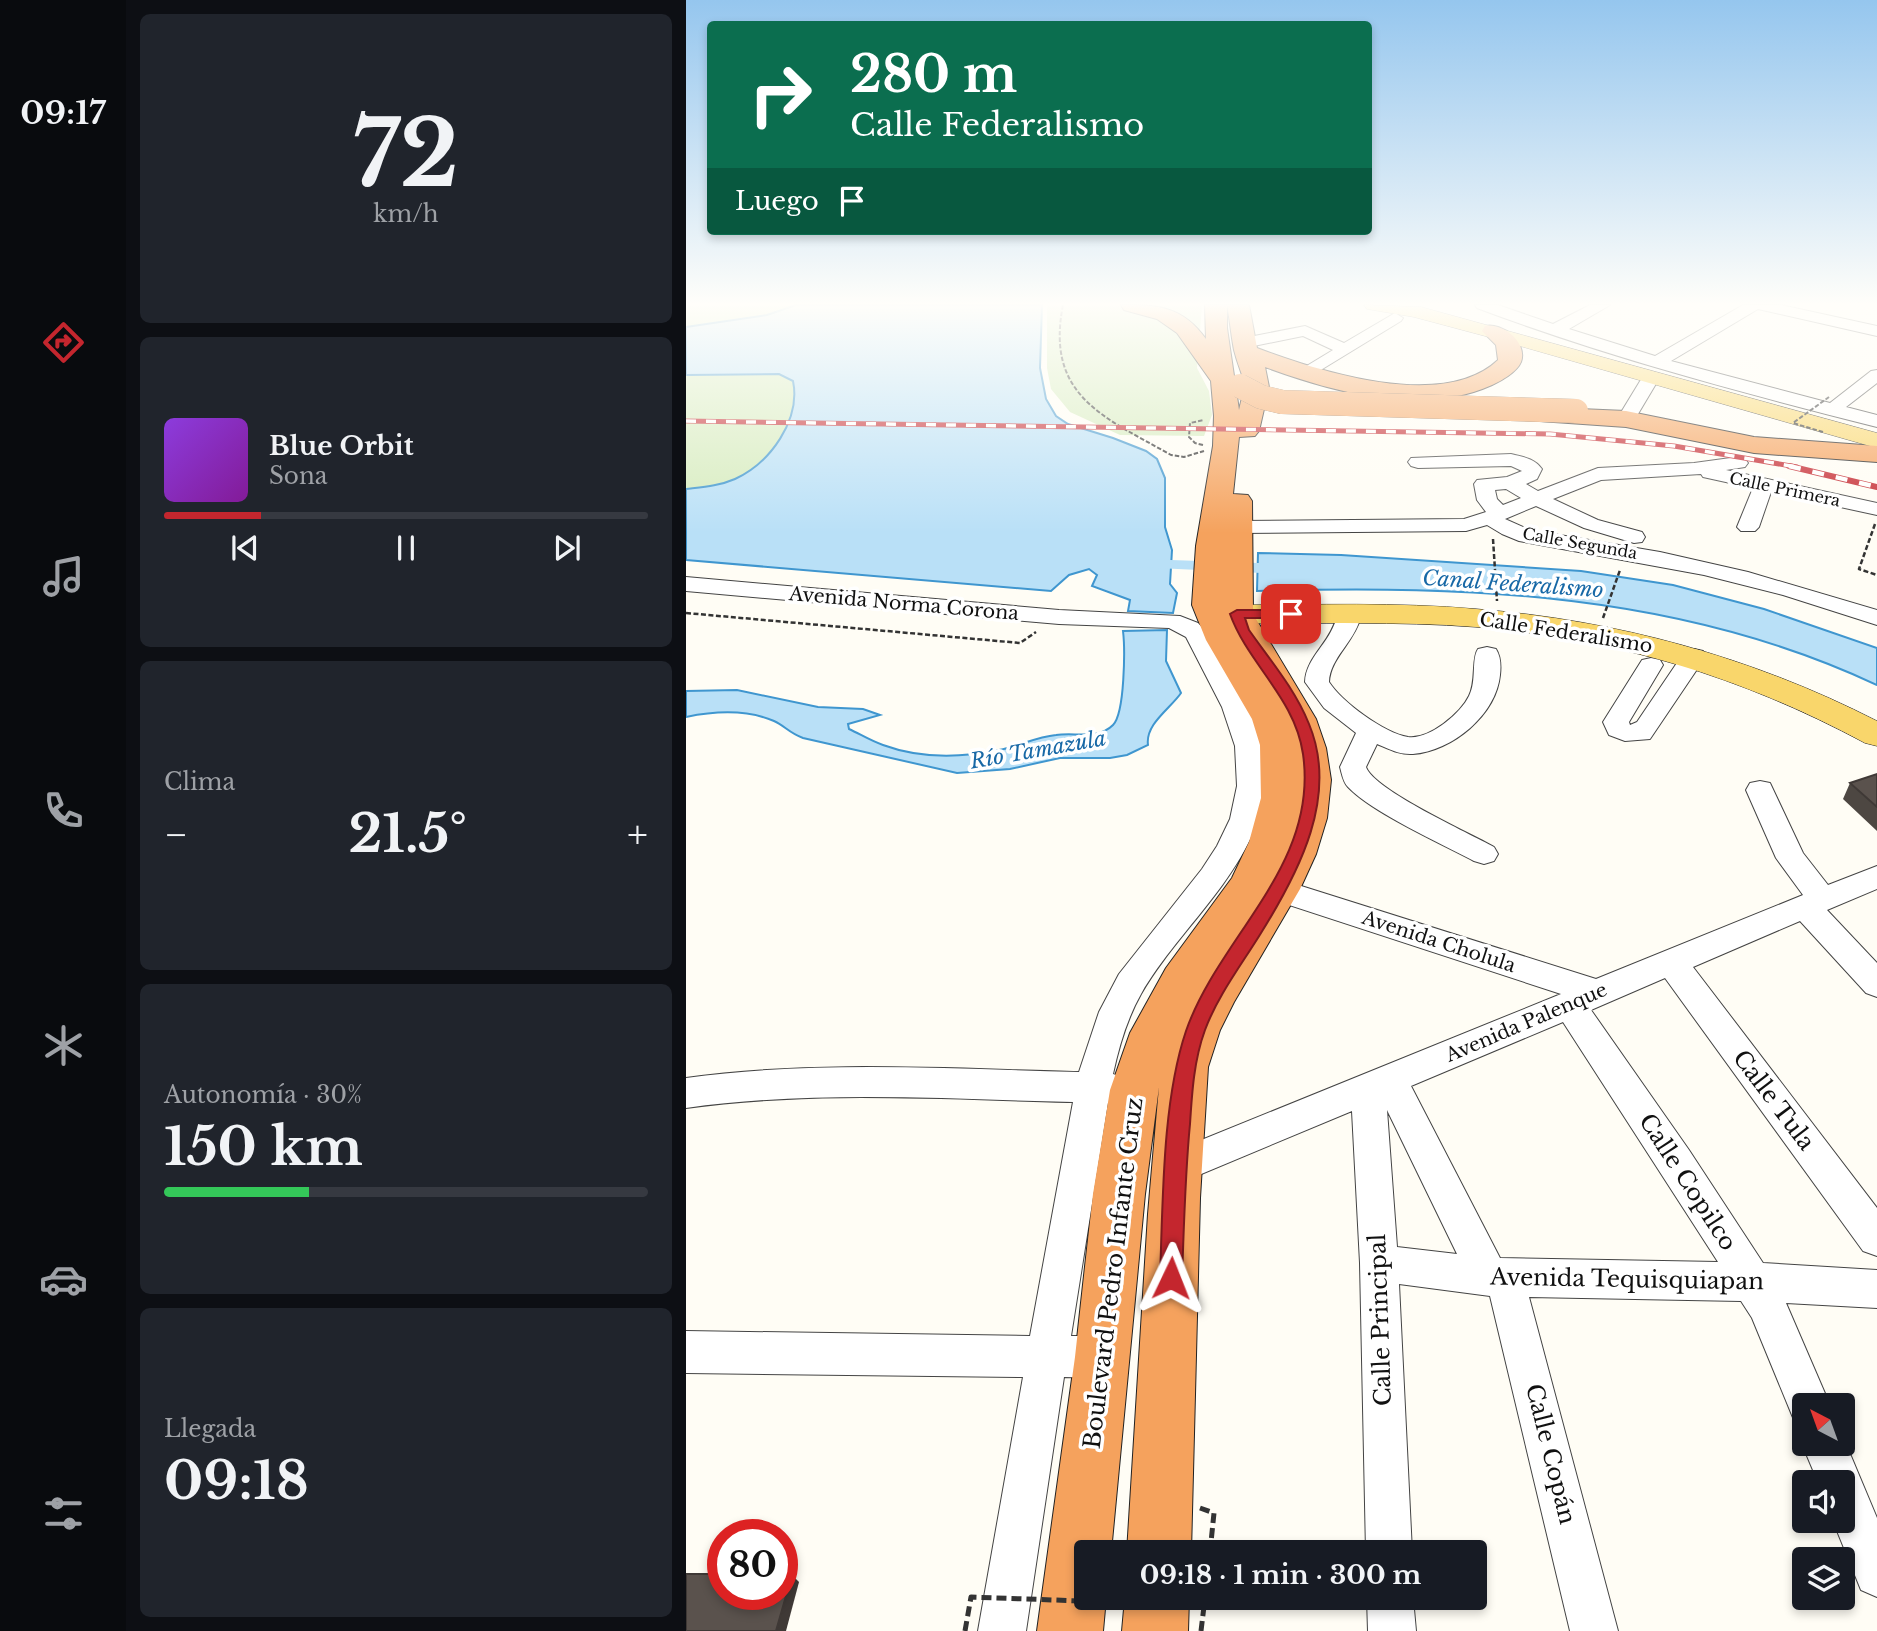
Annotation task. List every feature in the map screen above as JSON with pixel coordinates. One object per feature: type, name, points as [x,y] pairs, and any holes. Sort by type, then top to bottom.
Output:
[{"type":"highway","points":[[1236,381],[1261,397],[1291,402],[1583,412]]},
{"type":"highway","points":[[1238,381],[1240,385]]},
{"type":"highway","points":[[1228,569],[1240,461],[1239,381]]},
{"type":"highway","points":[[1160,1540],[1175,1168],[1185,1069],[1196,1029],[1217,988],[1279,890],[1296,852],[1308,816],[1312,782],[1310,753],[1303,725],[1286,692],[1242,630],[1228,569],[1227,416],[1240,385],[1244,381]]},
{"type":"highway","points":[[1240,385],[1258,381]]},
{"type":"highway","points":[[1333,381],[1362,389],[1409,393],[1483,390],[1755,445],[1877,454]]},
{"type":"highway","points":[[1483,390],[1491,381]]},
{"type":"highway","points":[[1240,461],[1255,418],[1271,410],[1324,408],[1626,419]]},
{"type":"highway","name":"Boulevard Pedro Infante Cruz","points":[[1070,1631],[1103,1357],[1119,1194],[1114,1088],[1153,1033],[1182,980],[1254,874],[1269,842],[1280,798],[1279,746],[1270,719],[1222,640],[1211,614],[1228,569]]},
{"type":"highway","points":[[1156,1631],[1157,1610]]},
{"type":"main road","points":[[1692,381],[1877,441]]},
{"type":"main road","points":[[1695,381],[1812,409],[1877,430]]},
{"type":"main road","name":"Calle Federalismo","points":[[1228,569],[1345,615],[1488,619],[1596,633],[1694,656],[1804,698],[1877,734]]},
{"type":"street","points":[[1626,419],[1647,381]]},
{"type":"street","points":[[1719,381],[1831,402],[1877,421]]},
{"type":"street","points":[[1831,402],[1867,381]]},
{"type":"street","points":[[1418,462],[1518,461],[1532,469],[1530,475],[1510,483],[1485,484]]},
{"type":"street","points":[[1478,462],[1494,521]]},
{"type":"street","points":[[1228,569],[1446,527],[1494,521],[1536,499],[1598,474],[1694,469],[1738,463]]},
{"type":"street","name":"Calle Primera","points":[[1694,469],[1877,509]]},
{"type":"street","points":[[1510,483],[1536,499],[1591,524],[1660,543]]},
{"type":"street","points":[[1748,527],[1764,485]]},
{"type":"street","name":"Calle Segunda","points":[[1494,521],[1527,536],[1694,564],[1766,582],[1877,618]]},
{"type":"street","name":"Avenida Norma Corona","points":[[686,584],[1059,617],[1172,621],[1190,628],[1196,634],[1240,716],[1252,764],[1251,786],[1245,815],[1230,850],[1205,886],[1155,946],[1115,1013],[1114,1088]]},
{"type":"street","points":[[1345,615],[1348,619],[1344,637],[1318,668],[1317,682],[1328,699],[1371,729],[1411,747],[1430,741],[1451,728],[1480,699],[1488,678],[1487,654]]},
{"type":"street","points":[[1651,665],[1616,722],[1618,729],[1625,733],[1641,733],[1646,728],[1694,656]]},
{"type":"street","points":[[1371,729],[1353,768],[1356,780],[1386,801],[1484,853]]},
{"type":"street","points":[[1760,790],[1814,903],[1877,984]]},
{"type":"street","name":"Avenida Palenque","points":[[1175,1168],[1877,877]]},
{"type":"street","name":"Avenida Cholula","points":[[1279,890],[1584,999]]},
{"type":"street","name":"Calle Tula","points":[[1671,962],[1877,1238]]},
{"type":"street","name":"Calle Copilco","points":[[1584,999],[1753,1282],[1776,1326],[1804,1393]]},
{"type":"street","points":[[686,1093],[743,1085],[853,1082],[1114,1088],[1035,1415],[1002,1631]]},
{"type":"street","name":"Calle Principal","points":[[1379,1084],[1378,1264],[1389,1540]]},
{"type":"street","name":"Calle Copán","points":[[1379,1084],[1497,1277],[1528,1362],[1594,1631]]},
{"type":"street","name":"Avenida Tequisquiapan","points":[[1378,1264],[1497,1277],[1753,1282],[1877,1289]]},
{"type":"street","points":[[686,1352],[1103,1357]]},
{"type":"street","points":[[1855,1520],[1877,1574]]},
{"type":"street","points":[[1391,1610],[1392,1631]]},
{"type":"path","points":[[1069,381],[1102,416],[1171,455],[1184,457],[1202,452],[1212,445]]},
{"type":"path","points":[[1823,432],[1793,423],[1831,402]]},
{"type":"path","points":[[1877,519],[1859,569],[1877,575]]},
{"type":"path","points":[[1494,521],[1498,607]]},
{"type":"path","points":[[1605,615],[1622,564]]},
{"type":"path","points":[[686,614],[1020,643],[1059,617]]},
{"type":"path","points":[[1199,1519],[1199,1508],[1214,1513],[1211,1540]]},
{"type":"path","points":[[965,1631],[971,1597],[1074,1601]]},
{"type":"path","points":[[1201,1631],[1204,1610]]},
{"type":"green space","points":[[686,381],[793,381],[792,411],[780,439],[771,451],[748,472],[735,479],[717,485],[686,489]]},
{"type":"green space","points":[[1049,381],[1204,381],[1209,391],[1212,415],[1204,436],[1120,435],[1070,412],[1051,389]]},
{"type":"water","points":[[793,381],[1043,381],[1046,399],[1056,416],[1068,424],[1146,451],[1157,459],[1165,478],[1165,527],[1172,550],[1170,584],[1177,593],[1173,613],[1128,611],[1130,600],[1092,586],[1097,575],[1089,569],[1069,575],[1051,591],[686,560],[686,489],[735,479],[760,462],[780,439],[792,411]]},
{"type":"water","points":[[1258,553],[1341,555],[1581,571],[1673,585],[1764,609],[1877,648],[1877,685],[1803,654],[1727,631],[1651,613],[1573,601],[1416,590],[1257,591]]},
{"type":"water","name":"Río Tamazula","points":[[1167,630],[1166,661],[1181,693],[1154,723],[1148,737],[1148,745],[1127,755],[1110,758],[1060,758],[1010,769],[957,773],[803,738],[774,721],[753,714],[719,712],[686,717],[686,691],[737,690],[818,707],[863,709],[880,715],[848,724],[849,729],[897,750],[926,755],[970,755],[1049,736],[1093,734],[1113,725],[1120,708],[1123,631]]},
{"type":"building","points":[[1877,774],[1877,807],[1850,783]]},
{"type":"building","points":[[686,1574],[707,1574],[707,1610],[782,1610],[776,1631],[686,1631]]},
{"type":"waterway","name":"Canal Federalismo","points":[[1142,564],[1285,569]]},
{"type":"railway","points":[[686,421],[1550,434],[1674,446],[1797,467]]},
{"type":"railway","points":[[1789,466],[1877,487]]},
{"type":"route","points":[[1171,1278],[1175,1168],[1185,1069],[1196,1029],[1217,988],[1279,890],[1308,816],[1312,782],[1310,753],[1303,725],[1286,692],[1242,630],[1237,614],[1291,614]]}]
